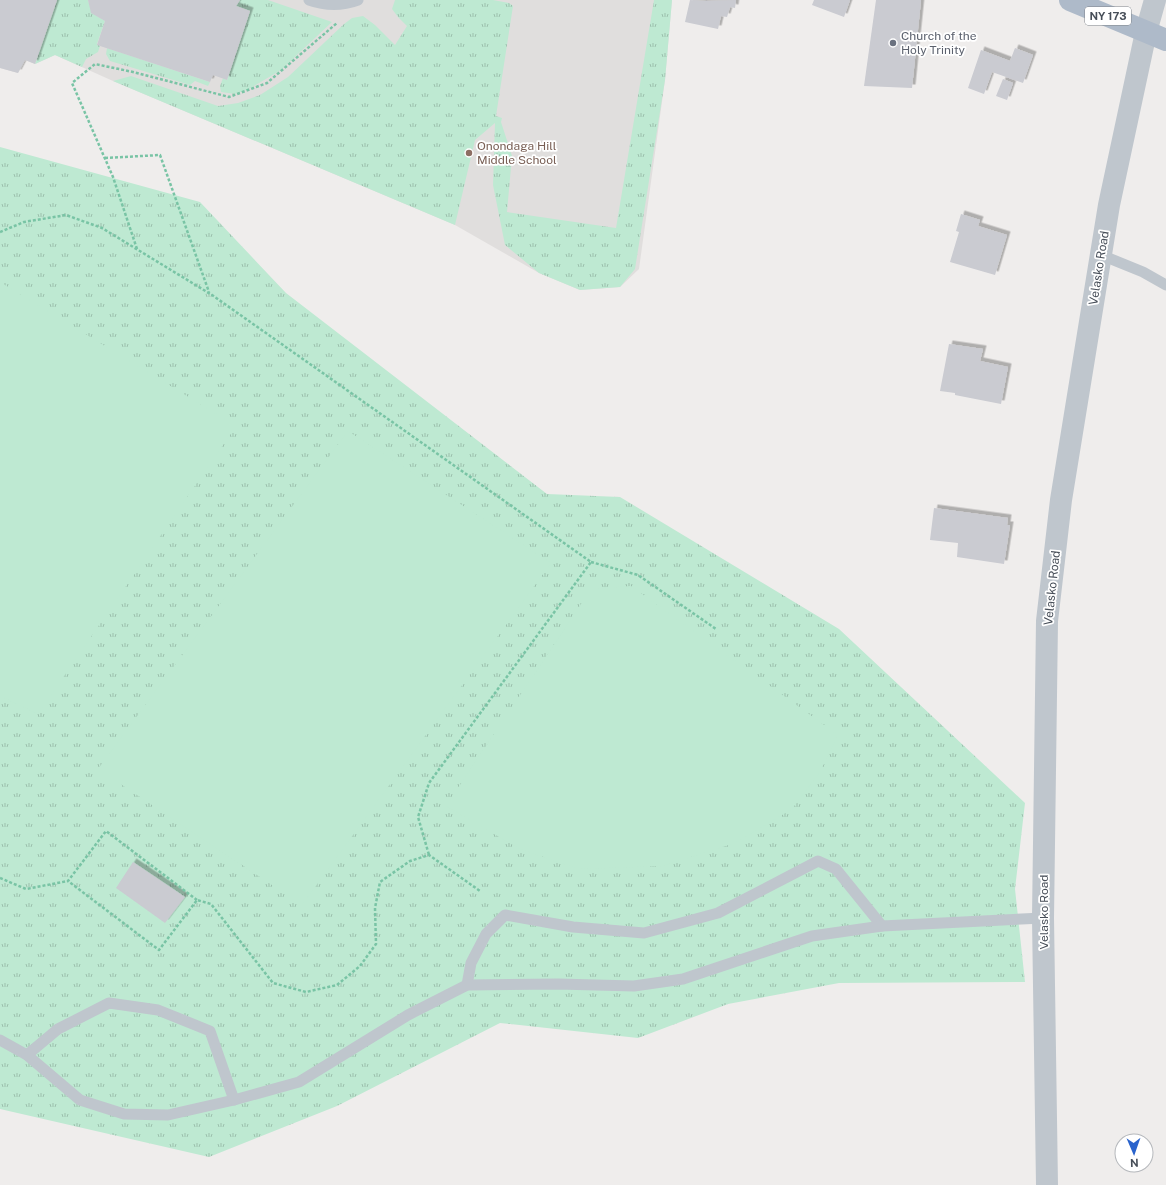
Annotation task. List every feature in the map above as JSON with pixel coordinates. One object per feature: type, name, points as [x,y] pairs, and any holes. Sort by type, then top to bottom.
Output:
[{"type":"main road","name":"NY 173","points":[[1070,0],[1166,40]]},
{"type":"street","name":"Velasko Road","points":[[1047,1185],[1044,918],[1047,621],[1061,500],[1109,205],[1146,32],[1155,0]]},
{"type":"lane","points":[[309,0],[320,4],[346,4],[358,0]]},
{"type":"lane","points":[[1101,255],[1143,272],[1166,285]]},
{"type":"lane","points":[[467,985],[471,963],[486,934],[505,915],[573,927],[644,933],[718,913],[818,861],[836,869],[882,926]]},
{"type":"lane","points":[[0,1040],[27,1055],[80,1100],[124,1114],[168,1115],[234,1100],[299,1082],[408,1015],[467,985],[558,984],[634,986],[683,979],[812,936],[882,926],[1044,918]]},
{"type":"lane","points":[[27,1055],[58,1029],[110,1003],[158,1010],[210,1031],[234,1100]]},
{"type":"path","points":[[137,249],[113,178],[72,82],[95,64],[133,72],[229,97],[267,83],[345,17],[346,4]]},
{"type":"path","points":[[105,158],[160,155],[209,293]]},
{"type":"path","points":[[0,232],[24,222],[66,215],[102,228],[209,293],[591,562],[638,575],[716,630]]},
{"type":"path","points":[[480,891],[429,855],[418,817],[429,783],[591,562]]},
{"type":"path","points":[[0,878],[26,889],[68,881],[106,831],[197,900],[211,904],[273,983],[306,992],[337,985],[360,966],[376,944],[375,908],[380,882],[410,861],[429,855]]},
{"type":"path","points":[[68,881],[159,950],[197,900]]},
{"type":"shaded area","name":"Onondaga Hill Middle School","points":[[0,0],[672,0],[665,80],[639,269],[620,287],[580,290],[539,273],[455,225],[113,81],[55,55],[35,64],[25,60],[18,73],[0,68]]},
{"type":"green space","points":[[57,0],[88,0],[92,13],[105,21],[97,44],[100,46],[98,52],[86,59],[82,67],[55,55],[35,64]]},
{"type":"green space","points":[[240,0],[268,0],[332,22],[281,70],[249,89],[235,94],[221,92],[220,86],[223,78],[227,80],[250,11],[236,6]]},
{"type":"green space","points":[[395,0],[493,0],[509,3],[513,6],[496,116],[502,118],[501,122],[512,156],[507,212],[616,228],[654,0],[672,0],[665,80],[635,269],[620,287],[580,290],[539,273],[505,245],[493,185],[495,123],[475,140],[455,225],[113,81],[131,76],[218,106],[238,103],[260,95],[288,77],[352,18],[363,16],[375,25],[395,45],[407,26],[392,9]]},
{"type":"green space","points":[[107,48],[210,82],[208,86],[195,81],[190,85],[110,61],[106,54]]},
{"type":"green space","points":[[0,147],[200,202],[286,293],[547,494],[620,497],[839,629],[1025,803],[1015,889],[1025,982],[839,983],[728,1004],[638,1038],[500,1023],[337,1106],[209,1157],[0,1109]]},
{"type":"green space","points":[[0,282],[236,426],[38,714],[0,696]]},
{"type":"green space","points":[[348,431],[551,563],[302,905],[98,769]]},
{"type":"green space","points":[[631,586],[838,735],[820,772],[792,809],[735,843],[663,866],[579,869],[520,849],[446,806],[591,589]]},
{"type":"building","points":[[0,0],[57,0],[35,64],[25,60],[18,73],[0,68]]},
{"type":"building","points":[[88,0],[240,0],[236,6],[250,11],[227,80],[213,75],[210,82],[97,45],[105,21],[91,13]]},
{"type":"building","points":[[690,0],[736,0],[735,8],[730,7],[727,17],[721,16],[718,29],[685,22]]},
{"type":"building","points":[[814,0],[850,0],[844,17],[812,5]]},
{"type":"building","name":"Church of the Holy Trinity","points":[[876,0],[921,0],[912,88],[864,86]]},
{"type":"building","points":[[1015,48],[1033,55],[1023,83],[992,72],[984,94],[968,88],[981,50],[1010,61]]},
{"type":"building","points":[[1003,79],[1013,83],[1007,100],[996,96]]},
{"type":"building","points":[[961,214],[980,220],[978,226],[1007,235],[995,275],[950,262],[959,232],[956,231]]},
{"type":"building","points":[[949,344],[983,349],[980,361],[1008,367],[1001,404],[940,391]]},
{"type":"building","points":[[934,508],[1008,518],[1007,525],[1010,525],[1004,564],[957,557],[958,543],[930,540]]},
{"type":"building","points":[[133,862],[185,897],[165,923],[116,888]]},
{"type":"place","name":"Church of the Holy Trinity","points":[[893,43]]},
{"type":"place","name":"Onondaga Hill Middle School","points":[[469,153]]}]
